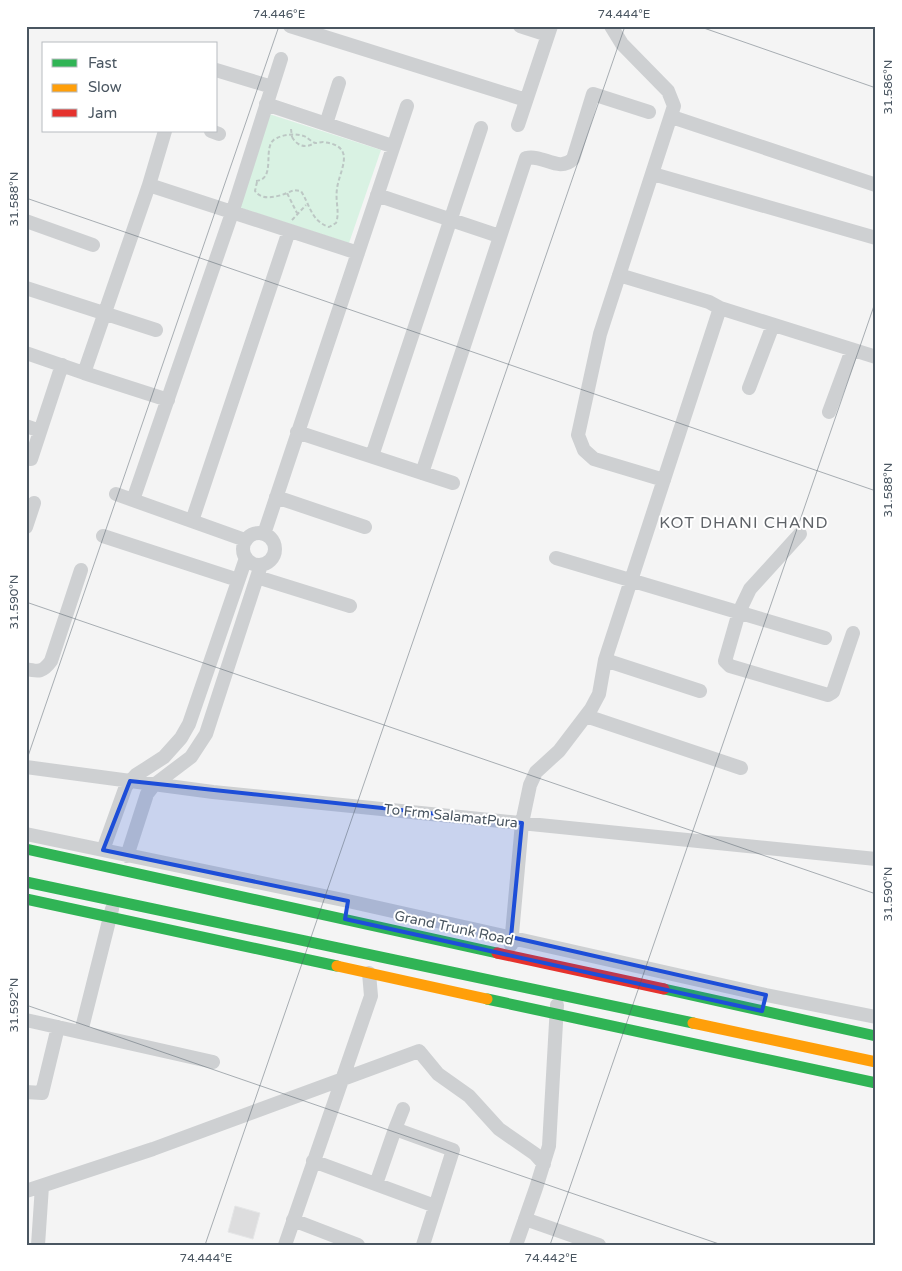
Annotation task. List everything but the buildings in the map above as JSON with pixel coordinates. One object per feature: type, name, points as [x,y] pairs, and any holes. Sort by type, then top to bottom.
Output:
[{"type":"main road","name":"Grand Trunk Road","points":[[26,849],[876,1036]]},
{"type":"main road","points":[[26,882],[876,1062]]},
{"type":"main road","points":[[26,899],[876,1083]]},
{"type":"main road","points":[[299,940],[304,910]]},
{"type":"street","points":[[290,26],[526,100]]},
{"type":"street","points":[[518,125],[550,31],[520,26]]},
{"type":"street","points":[[611,26],[622,44],[668,91],[674,106],[672,118],[600,334],[578,435],[580,443],[594,458],[664,480]]},
{"type":"street","points":[[133,500],[232,213],[281,59]]},
{"type":"street","points":[[218,71],[272,87]]},
{"type":"street","points":[[326,124],[339,83]]},
{"type":"street","points":[[422,473],[526,158],[534,156],[561,165],[567,164],[573,158],[593,94],[649,112]]},
{"type":"street","points":[[266,104],[392,146]]},
{"type":"street","points":[[264,534],[392,146],[407,106]]},
{"type":"street","points":[[672,118],[876,185]]},
{"type":"street","points":[[372,456],[481,128]]},
{"type":"street","points":[[84,373],[149,185],[165,132]]},
{"type":"street","points":[[653,174],[876,238]]},
{"type":"street","points":[[149,185],[358,253]]},
{"type":"street","points":[[376,195],[499,236]]},
{"type":"street","points":[[26,221],[93,245]]},
{"type":"street","points":[[192,521],[288,231]]},
{"type":"street","points":[[620,275],[709,302],[720,308],[876,358]]},
{"type":"street","points":[[26,288],[156,330]]},
{"type":"street","points":[[510,955],[526,798],[536,772],[559,751],[586,716],[599,694],[605,660],[720,308]]},
{"type":"street","points":[[749,388],[773,325]]},
{"type":"street","points":[[829,412],[852,350]]},
{"type":"street","points":[[26,353],[168,400]]},
{"type":"street","points":[[31,459],[62,366]]},
{"type":"street","points":[[26,426],[40,431]]},
{"type":"street","points":[[297,432],[453,483]]},
{"type":"street","points":[[116,494],[246,540]]},
{"type":"street","points":[[276,497],[365,527]]},
{"type":"street","points":[[26,527],[34,503]]},
{"type":"street","points":[[127,856],[147,794],[154,785],[191,757],[206,734],[259,571],[270,561],[275,551],[273,540],[264,534],[254,534],[246,540],[243,549],[246,558],[259,571],[350,606]]},
{"type":"street","points":[[800,534],[750,589],[739,612],[725,661],[730,666],[828,695],[833,692],[853,633]]},
{"type":"street","points":[[102,536],[238,580]]},
{"type":"street","points":[[103,850],[123,793],[130,781],[164,757],[181,738],[189,724],[246,558]]},
{"type":"street","points":[[556,558],[825,638]]},
{"type":"street","points":[[26,669],[38,672],[44,670],[51,661],[81,570]]},
{"type":"street","points":[[605,660],[700,691]]},
{"type":"street","points":[[586,716],[741,768]]},
{"type":"street","name":"To Frm SalamatPura","points":[[26,767],[154,785],[876,859]]},
{"type":"street","points":[[26,834],[348,901],[766,995],[876,1017]]},
{"type":"street","points":[[81,1032],[114,900]]},
{"type":"street","points":[[345,919],[348,901]]},
{"type":"street","points":[[336,966],[340,948]]},
{"type":"street","points":[[285,1245],[313,1161],[344,1080],[371,996],[369,973]]},
{"type":"street","points":[[516,1245],[549,1146],[555,1013],[559,995]]},
{"type":"street","points":[[762,1011],[766,995]]},
{"type":"street","points":[[26,1020],[213,1062]]},
{"type":"street","points":[[26,1092],[42,1094],[58,1027]]},
{"type":"street","points":[[26,1191],[153,1150],[419,1051],[438,1074],[468,1096],[499,1129],[536,1154],[544,1164]]},
{"type":"street","points":[[376,1184],[403,1109]]},
{"type":"street","points":[[395,1128],[453,1150],[423,1245]]},
{"type":"street","points":[[313,1161],[435,1206]]},
{"type":"street","points":[[38,1245],[42,1186]]},
{"type":"street","points":[[525,1219],[576,1241],[599,1245]]},
{"type":"street","points":[[293,1220],[358,1245]]},
{"type":"path","points":[[291,129],[292,137],[296,143],[305,147],[315,143],[328,143],[340,149],[344,154],[345,162],[336,188],[338,216],[336,223],[329,227],[319,222],[306,204],[301,191],[294,190],[273,197],[260,196],[255,191],[257,181],[266,172],[270,159],[269,147],[275,138],[298,134],[315,143]]},
{"type":"path","points":[[243,179],[257,181]]},
{"type":"path","points":[[287,193],[297,212]]},
{"type":"path","points":[[288,231],[290,222],[306,204]]},
{"type":"highlighted area","points":[[130,781],[522,823],[511,937],[766,995],[762,1011],[345,919],[348,901],[103,850]]},
{"type":"green space","points":[[269,114],[381,150],[349,243],[238,207]]},
{"type":"traffic: fast","points":[[26,849],[497,953]]},
{"type":"traffic: fast","points":[[26,882],[693,1023]]},
{"type":"traffic: fast","points":[[26,899],[337,966]]},
{"type":"traffic: fast","points":[[664,989],[876,1036]]},
{"type":"traffic: fast","points":[[487,999],[876,1083]]},
{"type":"traffic: slow","points":[[337,966],[487,999]]},
{"type":"traffic: slow","points":[[693,1023],[876,1062]]},
{"type":"traffic: jam","points":[[497,953],[664,989]]},
{"type":"district","name":"KOT DHANI CHAND","points":[[744,523]]}]
